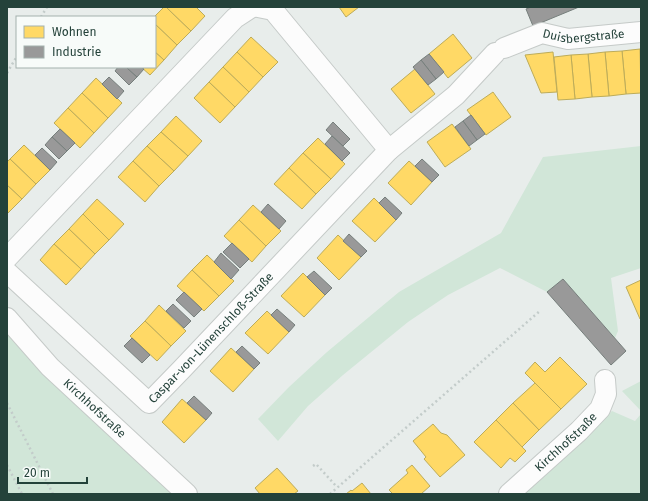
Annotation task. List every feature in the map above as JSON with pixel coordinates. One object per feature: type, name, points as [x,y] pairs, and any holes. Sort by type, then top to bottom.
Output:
[{"type":"street","points":[[7,258],[235,18],[252,7]]},
{"type":"street","points":[[269,8],[389,150]]},
{"type":"street","name":"Duisbergstraße","points":[[500,50],[542,33],[568,39],[641,32]]},
{"type":"street","name":"Caspar-von-Lünenschloß-Straße","points":[[7,272],[149,403],[389,150],[456,95],[500,50]]},
{"type":"street","name":"Kirchhofstraße","points":[[7,318],[50,367],[187,494]]},
{"type":"street","name":"Kirchhofstraße","points":[[509,494],[579,431],[600,409],[606,394],[605,380]]},
{"type":"path","points":[[42,16],[47,7]]},
{"type":"path","points":[[7,73],[16,58]]},
{"type":"path","points":[[330,494],[541,310]]},
{"type":"path","points":[[7,403],[53,494]]},
{"type":"path","points":[[313,466],[316,464],[338,488]]},
{"type":"path","points":[[7,465],[22,494]]},
{"type":"green space","points":[[641,146],[641,268],[611,278],[618,331],[615,338],[563,279],[547,292],[500,268],[448,295],[408,322],[343,375],[308,406],[278,441],[258,419],[289,387],[327,352],[399,292],[501,233],[543,157]]},
{"type":"green space","points":[[7,330],[175,494],[7,494]]},
{"type":"green space","points":[[641,381],[641,411],[622,391]]},
{"type":"green space","points":[[612,411],[635,421],[641,414],[641,494],[524,494]]},
{"type":"building: Wohnen","points":[[164,7],[166,7],[191,31],[177,45],[156,25],[155,16]]},
{"type":"building: Wohnen","points":[[166,7],[196,7],[205,16],[191,31]]},
{"type":"building: Wohnen","points":[[339,7],[359,7],[346,17]]},
{"type":"building: Wohnen","points":[[156,25],[177,45],[164,60],[156,53]]},
{"type":"building: Wohnen","points":[[453,34],[472,58],[448,78],[429,54]]},
{"type":"building: Wohnen","points":[[251,37],[278,62],[263,77],[237,52]]},
{"type":"building: Wohnen","points":[[640,49],[641,93],[626,94],[622,51]]},
{"type":"building: Wohnen","points":[[622,51],[626,94],[609,96],[605,52]]},
{"type":"building: Wohnen","points":[[237,52],[263,77],[249,92],[223,67]]},
{"type":"building: Wohnen","points":[[553,52],[557,92],[541,93],[525,55]]},
{"type":"building: Wohnen","points":[[605,52],[609,96],[592,97],[588,54]]},
{"type":"building: Wohnen","points":[[156,53],[164,60],[150,75],[142,68],[156,68]]},
{"type":"building: Wohnen","points":[[588,54],[592,97],[575,99],[571,55]]},
{"type":"building: Wohnen","points":[[571,55],[575,99],[558,100],[554,57]]},
{"type":"building: Wohnen","points":[[223,67],[249,92],[235,107],[209,82]]},
{"type":"building: Wohnen","points":[[415,69],[435,94],[411,113],[391,89]]},
{"type":"building: Wohnen","points":[[96,78],[122,103],[108,118],[82,93]]},
{"type":"building: Wohnen","points":[[209,82],[235,107],[220,123],[194,98]]},
{"type":"building: Wohnen","points":[[493,92],[511,117],[486,135],[467,110]]},
{"type":"building: Wohnen","points":[[82,93],[108,118],[94,133],[68,108]]},
{"type":"building: Wohnen","points":[[68,108],[94,133],[80,148],[54,123]]},
{"type":"building: Wohnen","points":[[176,116],[202,141],[188,156],[161,132]]},
{"type":"building: Wohnen","points":[[452,124],[471,149],[445,167],[427,142]]},
{"type":"building: Wohnen","points":[[161,132],[188,156],[174,171],[147,146]]},
{"type":"building: Wohnen","points":[[318,138],[345,164],[331,179],[303,153]]},
{"type":"building: Wohnen","points":[[24,145],[50,170],[36,184],[10,159]]},
{"type":"building: Wohnen","points":[[147,146],[174,171],[159,186],[133,161]]},
{"type":"building: Wohnen","points":[[303,153],[331,179],[316,194],[289,168]]},
{"type":"building: Wohnen","points":[[10,159],[36,184],[22,199],[7,185],[7,162]]},
{"type":"building: Wohnen","points":[[133,161],[159,186],[145,202],[118,177]]},
{"type":"building: Wohnen","points":[[409,161],[432,182],[411,205],[388,183]]},
{"type":"building: Wohnen","points":[[289,168],[316,194],[302,209],[274,184]]},
{"type":"building: Wohnen","points":[[7,185],[22,199],[7,214]]},
{"type":"building: Wohnen","points":[[374,198],[396,220],[375,242],[352,221]]},
{"type":"building: Wohnen","points":[[97,199],[124,224],[109,240],[83,214]]},
{"type":"building: Wohnen","points":[[253,205],[281,231],[266,246],[239,220]]},
{"type":"building: Wohnen","points":[[83,214],[109,240],[95,254],[69,229]]},
{"type":"building: Wohnen","points":[[239,220],[266,246],[252,262],[224,236]]},
{"type":"building: Wohnen","points":[[69,229],[95,254],[81,269],[54,244]]},
{"type":"building: Wohnen","points":[[338,235],[361,257],[339,280],[317,258]]},
{"type":"building: Wohnen","points":[[54,244],[81,269],[66,285],[40,260]]},
{"type":"building: Wohnen","points":[[207,255],[234,281],[219,296],[192,270]]},
{"type":"building: Wohnen","points":[[192,270],[219,296],[204,311],[177,286]]},
{"type":"building: Wohnen","points":[[303,273],[325,295],[304,317],[281,296]]},
{"type":"building: Wohnen","points":[[641,280],[641,319],[640,319],[626,287]]},
{"type":"building: Wohnen","points":[[159,305],[186,331],[171,346],[145,321]]},
{"type":"building: Wohnen","points":[[267,311],[289,332],[268,354],[245,333]]},
{"type":"building: Wohnen","points":[[145,321],[171,346],[157,361],[130,336]]},
{"type":"building: Wohnen","points":[[231,348],[254,369],[233,392],[210,371]]},
{"type":"building: Wohnen","points":[[560,357],[587,384],[561,409],[525,373],[535,362],[545,372]]},
{"type":"building: Wohnen","points":[[535,383],[561,409],[539,430],[513,403]]},
{"type":"building: Wohnen","points":[[182,399],[206,420],[184,443],[162,422]]},
{"type":"building: Wohnen","points":[[513,403],[539,430],[522,447],[496,420]]},
{"type":"building: Wohnen","points":[[496,420],[526,451],[515,462],[510,458],[501,468],[474,442]]},
{"type":"building: Wohnen","points":[[433,424],[441,433],[447,435],[465,455],[440,477],[424,459],[426,457],[413,441]]},
{"type":"building: Wohnen","points":[[412,465],[430,486],[421,494],[393,494],[389,490],[408,473],[406,470]]},
{"type":"building: Wohnen","points":[[277,468],[298,491],[294,494],[260,494],[255,488]]},
{"type":"building: Wohnen","points":[[362,483],[371,494],[346,494],[351,490],[352,491]]},
{"type":"building: Industrie","points":[[531,7],[579,7],[533,26],[526,9]]},
{"type":"building: Industrie","points":[[429,54],[444,72],[436,79],[421,60]]},
{"type":"building: Industrie","points":[[421,60],[436,79],[428,85],[413,67]]},
{"type":"building: Industrie","points":[[117,68],[127,68],[137,77],[129,85],[115,71]]},
{"type":"building: Industrie","points":[[127,68],[144,69],[137,77]]},
{"type":"building: Industrie","points":[[109,77],[124,91],[117,99],[102,84]]},
{"type":"building: Industrie","points":[[471,115],[485,134],[477,140],[463,121]]},
{"type":"building: Industrie","points":[[463,121],[477,140],[469,146],[455,127]]},
{"type":"building: Industrie","points":[[333,122],[350,139],[343,146],[326,130]]},
{"type":"building: Industrie","points":[[60,129],[75,143],[67,151],[52,137]]},
{"type":"building: Industrie","points":[[332,136],[350,153],[342,161],[325,144]]},
{"type":"building: Industrie","points":[[52,137],[67,151],[59,159],[45,145]]},
{"type":"building: Industrie","points":[[42,148],[57,162],[50,170],[35,155]]},
{"type":"building: Industrie","points":[[422,159],[439,175],[432,182],[415,166]]},
{"type":"building: Industrie","points":[[385,197],[402,213],[396,220],[379,203]]},
{"type":"building: Industrie","points":[[268,204],[286,221],[279,229],[261,212]]},
{"type":"building: Industrie","points":[[349,234],[367,251],[361,257],[343,241]]},
{"type":"building: Industrie","points":[[232,243],[249,259],[240,268],[223,252]]},
{"type":"building: Industrie","points":[[221,253],[239,270],[231,279],[214,262]]},
{"type":"building: Industrie","points":[[314,271],[332,288],[325,295],[307,277]]},
{"type":"building: Industrie","points":[[563,279],[626,351],[611,365],[547,292]]},
{"type":"building: Industrie","points":[[184,292],[202,309],[194,317],[176,300]]},
{"type":"building: Industrie","points":[[173,304],[191,321],[184,328],[166,311]]},
{"type":"building: Industrie","points":[[277,309],[295,325],[289,332],[271,315]]},
{"type":"building: Industrie","points":[[132,338],[150,355],[142,363],[124,346]]},
{"type":"building: Industrie","points":[[242,346],[260,363],[254,369],[236,352]]},
{"type":"building: Industrie","points":[[194,396],[212,413],[206,420],[187,403]]}]
